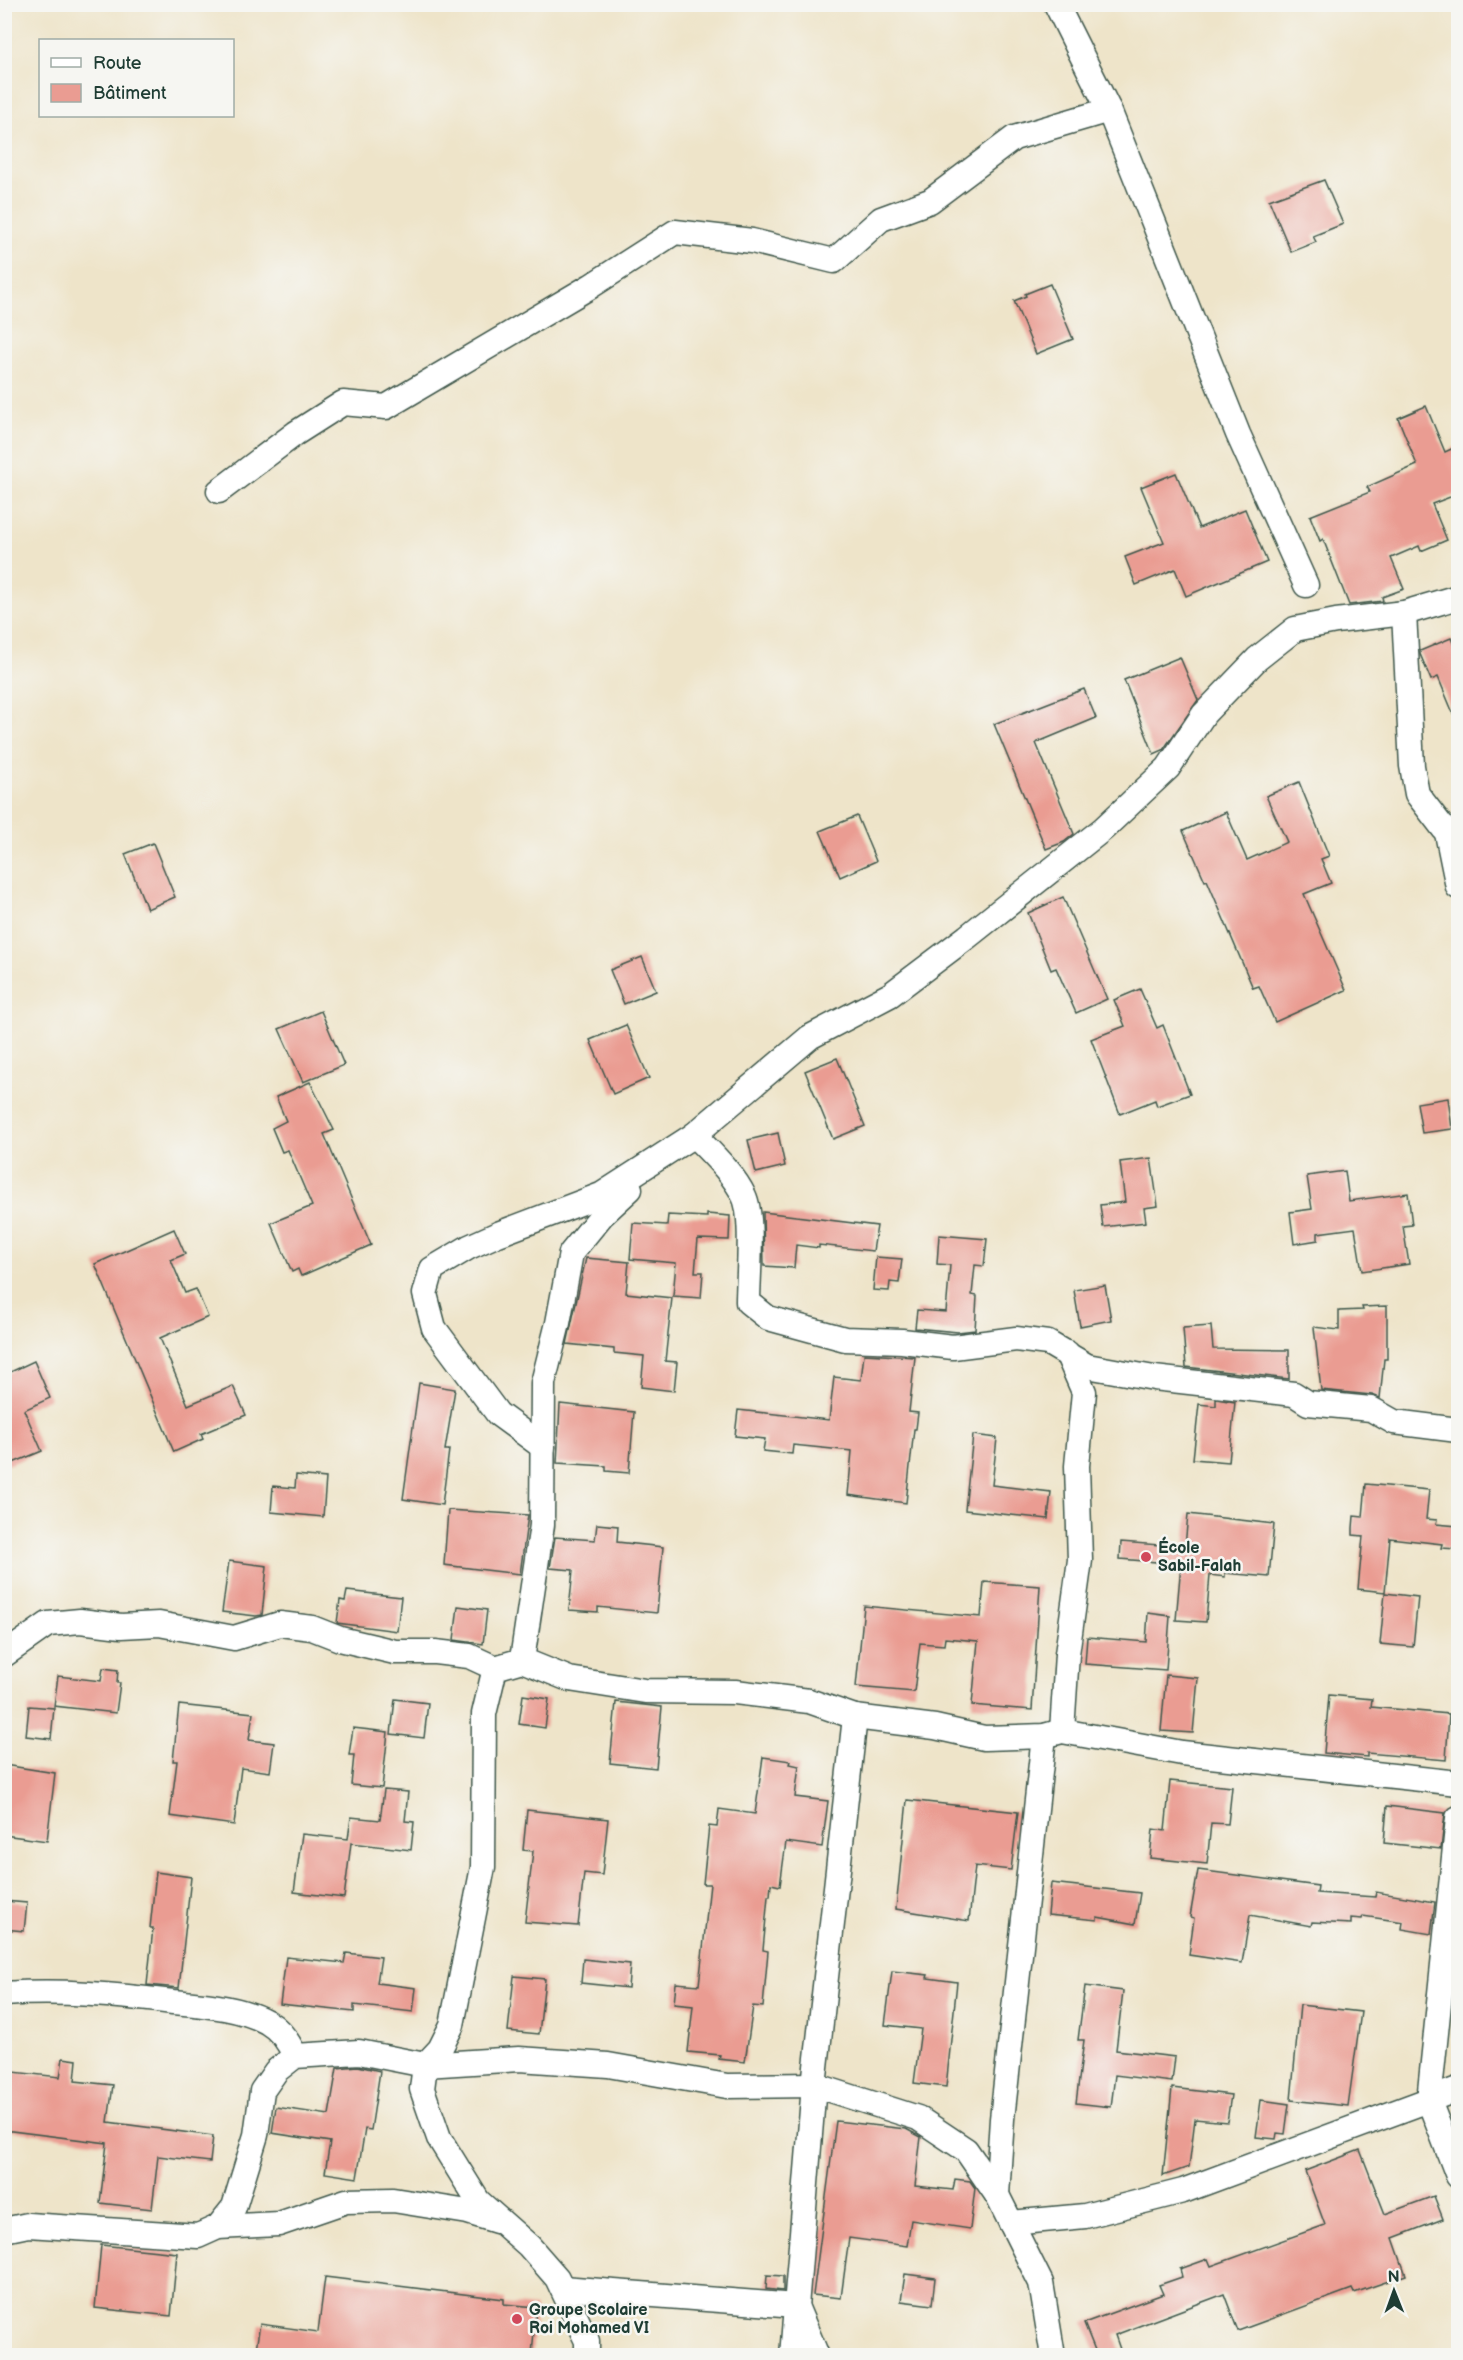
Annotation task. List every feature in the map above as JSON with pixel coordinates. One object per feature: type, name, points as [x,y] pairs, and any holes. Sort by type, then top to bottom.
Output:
[{"type":"street","points":[[1056,4],[1109,110],[1238,434],[1306,585]]},
{"type":"street","points":[[219,491],[296,433],[343,403],[386,406],[591,286],[675,232],[752,241],[834,261],[881,219],[930,201],[1014,138],[1109,110]]},
{"type":"street","points":[[543,1447],[498,1414],[434,1328],[424,1294],[432,1269],[498,1234],[601,1195],[694,1135],[810,1037],[890,995],[973,933],[1103,829],[1168,768],[1204,714],[1257,659],[1295,629],[1336,621],[1404,613],[1458,597]]},
{"type":"street","points":[[1404,613],[1412,766],[1417,794],[1447,833],[1458,887]]},
{"type":"street","points":[[694,1135],[721,1164],[744,1197],[749,1219],[748,1302],[768,1318],[845,1339],[902,1341],[953,1347],[1016,1339],[1047,1343],[1087,1366],[1154,1378],[1294,1394],[1308,1403],[1371,1409],[1394,1422],[1458,1430]]},
{"type":"street","points":[[522,1660],[542,1525],[543,1383],[558,1323],[571,1253],[602,1215],[666,1155]]},
{"type":"street","points":[[997,2195],[1002,2119],[1053,1734],[1080,1560],[1077,1466],[1084,1392],[1067,1353]]},
{"type":"street","points":[[4,1655],[48,1624],[80,1621],[121,1626],[159,1624],[234,1638],[280,1624],[312,1628],[340,1639],[395,1652],[435,1652],[470,1656],[495,1668],[522,1660],[569,1679],[645,1691],[735,1692],[809,1701],[855,1717],[935,1727],[984,1738],[1053,1734],[1182,1753],[1458,1783]]},
{"type":"street","points":[[495,1668],[484,1713],[483,1867],[452,2025],[440,2049],[425,2065],[422,2089],[439,2138],[478,2201],[529,2246],[557,2278],[587,2341],[587,2355]]},
{"type":"street","points":[[792,2355],[814,2085],[855,1717]]},
{"type":"street","points":[[1458,1818],[1429,2101],[1458,2176]]},
{"type":"street","points":[[4,1994],[76,1993],[175,2002],[243,2012],[268,2023],[288,2039],[295,2056]]},
{"type":"street","points":[[218,2227],[234,2207],[256,2135],[262,2091],[276,2071],[295,2056],[358,2052],[425,2065],[519,2059],[608,2065],[727,2086],[814,2085],[918,2118],[966,2150],[997,2195],[1041,2283],[1053,2355]]},
{"type":"street","points":[[1011,2223],[1085,2216],[1184,2191],[1458,2090]]},
{"type":"street","points":[[4,2230],[28,2225],[198,2236],[218,2227],[279,2224],[346,2201],[393,2200],[468,2212],[502,2222]]},
{"type":"street","points":[[562,2288],[796,2306]]},
{"type":"street","points":[[796,2306],[817,2355]]},
{"type":"building","points":[[1324,180],[1343,224],[1313,236],[1316,242],[1291,252],[1269,200]]},
{"type":"building","points":[[1050,284],[1073,339],[1036,354],[1014,301]]},
{"type":"building","points":[[1426,406],[1445,452],[1458,446],[1458,494],[1432,504],[1447,540],[1421,551],[1419,546],[1391,558],[1404,589],[1382,597],[1383,601],[1349,605],[1323,539],[1320,541],[1310,516],[1370,492],[1367,487],[1417,465],[1398,418]]},
{"type":"building","points":[[1176,473],[1199,528],[1245,509],[1267,562],[1186,596],[1175,569],[1136,585],[1125,557],[1164,542],[1141,487]]},
{"type":"building","points":[[1451,638],[1458,655],[1458,725],[1438,677],[1431,680],[1420,654],[1420,651]]},
{"type":"building","points":[[1180,657],[1198,700],[1163,750],[1154,754],[1124,680]]},
{"type":"building","points":[[1084,689],[1096,718],[1036,743],[1074,834],[1064,842],[1046,849],[994,724]]},
{"type":"building","points":[[1299,782],[1329,856],[1321,859],[1331,883],[1304,894],[1346,990],[1275,1022],[1259,986],[1253,988],[1207,880],[1205,881],[1183,831],[1226,812],[1247,860],[1287,842],[1266,796]]},
{"type":"building","points":[[857,816],[876,861],[840,877],[820,831]]},
{"type":"building","points":[[153,843],[175,897],[147,909],[125,854]]},
{"type":"building","points":[[1063,897],[1107,999],[1076,1013],[1056,968],[1051,970],[1028,913]]},
{"type":"building","points":[[642,957],[656,991],[624,1004],[610,970]]},
{"type":"building","points":[[1140,989],[1157,1028],[1163,1025],[1190,1094],[1157,1106],[1155,1100],[1120,1114],[1091,1039],[1125,1026],[1114,1000]]},
{"type":"building","points":[[321,1011],[344,1065],[303,1082],[279,1029]]},
{"type":"building","points":[[626,1025],[649,1078],[613,1094],[590,1040]]},
{"type":"building","points":[[837,1058],[865,1126],[833,1139],[805,1071]]},
{"type":"building","points":[[310,1082],[334,1130],[324,1134],[371,1245],[301,1276],[298,1269],[292,1272],[271,1223],[312,1206],[288,1150],[282,1152],[272,1128],[286,1121],[276,1097]]},
{"type":"building","points":[[1448,1098],[1452,1129],[1422,1133],[1417,1103]]},
{"type":"building","points":[[778,1133],[785,1166],[756,1173],[748,1140]]},
{"type":"building","points":[[1151,1158],[1158,1206],[1144,1208],[1146,1222],[1103,1227],[1100,1205],[1125,1202],[1120,1162]]},
{"type":"building","points":[[1345,1171],[1349,1201],[1408,1193],[1412,1225],[1403,1226],[1409,1264],[1362,1271],[1355,1228],[1318,1233],[1318,1240],[1294,1244],[1290,1212],[1312,1209],[1307,1176]]},
{"type":"building","points":[[763,1212],[877,1226],[873,1251],[796,1245],[794,1268],[764,1266]]},
{"type":"building","points":[[707,1214],[730,1216],[729,1240],[698,1239],[695,1272],[703,1272],[701,1298],[673,1296],[676,1263],[630,1259],[633,1223],[667,1225],[668,1215],[707,1217]]},
{"type":"building","points":[[174,1229],[185,1254],[171,1260],[185,1293],[196,1289],[208,1317],[160,1338],[188,1405],[233,1386],[246,1415],[201,1434],[203,1439],[174,1452],[95,1264]]},
{"type":"building","points":[[939,1235],[987,1239],[984,1266],[975,1265],[972,1295],[977,1296],[975,1330],[958,1332],[915,1328],[917,1310],[946,1312],[950,1265],[937,1264]]},
{"type":"building","points":[[876,1257],[902,1259],[899,1283],[890,1282],[889,1291],[873,1290]]},
{"type":"building","points":[[586,1258],[629,1262],[626,1293],[672,1298],[665,1361],[677,1362],[674,1391],[641,1387],[644,1356],[614,1353],[614,1349],[567,1344]]},
{"type":"building","points":[[1105,1285],[1111,1320],[1080,1326],[1074,1290]]},
{"type":"building","points":[[1387,1306],[1387,1359],[1384,1359],[1380,1398],[1372,1395],[1321,1390],[1314,1327],[1339,1330],[1339,1311]]},
{"type":"building","points":[[1211,1326],[1213,1349],[1289,1350],[1289,1379],[1186,1367],[1183,1328]]},
{"type":"building","points":[[864,1354],[915,1357],[909,1412],[918,1413],[916,1429],[914,1429],[906,1503],[848,1495],[852,1451],[793,1445],[792,1454],[763,1451],[765,1439],[735,1436],[738,1410],[829,1420],[834,1377],[861,1380]]},
{"type":"building","points":[[34,1361],[50,1398],[24,1410],[42,1451],[8,1465],[4,1456],[4,1375]]},
{"type":"building","points":[[419,1383],[455,1389],[445,1450],[449,1450],[442,1505],[403,1499]]},
{"type":"building","points":[[1216,1399],[1235,1402],[1229,1462],[1193,1459],[1199,1404],[1216,1406]]},
{"type":"building","points":[[560,1404],[634,1412],[629,1473],[606,1471],[606,1466],[557,1463]]},
{"type":"building","points":[[973,1435],[997,1438],[992,1485],[1051,1492],[1048,1519],[965,1510]]},
{"type":"building","points":[[296,1475],[326,1478],[323,1517],[271,1512],[273,1486],[295,1488]]},
{"type":"building","points":[[1366,1484],[1429,1490],[1426,1519],[1437,1520],[1436,1524],[1458,1526],[1458,1549],[1441,1548],[1442,1544],[1390,1538],[1385,1592],[1358,1589],[1363,1536],[1353,1535],[1353,1528],[1354,1516],[1363,1517]]},
{"type":"building","points":[[448,1510],[528,1515],[520,1574],[444,1565]]},
{"type":"building","points":[[1188,1514],[1274,1524],[1269,1577],[1225,1573],[1225,1577],[1210,1575],[1206,1622],[1176,1620],[1181,1564],[1120,1559],[1121,1542],[1185,1547]]},
{"type":"building","points":[[597,1524],[618,1526],[617,1542],[663,1547],[657,1613],[598,1607],[598,1612],[569,1610],[573,1570],[550,1568],[555,1537],[595,1540]]},
{"type":"building","points":[[229,1561],[267,1566],[262,1615],[222,1612]]},
{"type":"building","points":[[984,1582],[1040,1586],[1032,1710],[972,1705],[978,1641],[945,1638],[944,1645],[920,1643],[914,1692],[856,1687],[864,1606],[981,1617]]},
{"type":"building","points":[[347,1591],[401,1597],[397,1631],[337,1623],[340,1600],[345,1601]]},
{"type":"building","points":[[1385,1593],[1418,1597],[1413,1647],[1380,1644]]},
{"type":"building","points":[[458,1606],[487,1610],[483,1644],[454,1640]]},
{"type":"building","points":[[1148,1613],[1170,1616],[1166,1670],[1085,1664],[1087,1637],[1146,1642]]},
{"type":"building","points":[[103,1668],[118,1670],[117,1683],[120,1683],[116,1713],[54,1706],[58,1676],[101,1681]]},
{"type":"building","points":[[1166,1675],[1198,1678],[1193,1733],[1161,1731]]},
{"type":"building","points":[[523,1695],[549,1699],[545,1728],[519,1724]]},
{"type":"building","points":[[1329,1695],[1372,1699],[1371,1707],[1449,1714],[1446,1760],[1367,1753],[1367,1757],[1324,1753]]},
{"type":"building","points":[[395,1699],[428,1703],[424,1738],[391,1734]]},
{"type":"building","points":[[616,1702],[662,1707],[656,1768],[610,1763]]},
{"type":"building","points":[[179,1705],[253,1713],[249,1740],[274,1743],[270,1772],[241,1768],[234,1825],[170,1816],[177,1761],[173,1761]]},
{"type":"building","points":[[29,1706],[54,1708],[51,1739],[26,1736]]},
{"type":"building","points":[[353,1728],[388,1732],[382,1788],[351,1785],[354,1755],[349,1755]]},
{"type":"building","points":[[763,1757],[791,1761],[790,1764],[799,1766],[795,1797],[828,1801],[822,1847],[786,1842],[780,1886],[771,1884],[763,1950],[768,1951],[763,2007],[753,2006],[745,2062],[719,2059],[720,2055],[688,2052],[693,2006],[674,2004],[676,1983],[699,1985],[710,1884],[703,1884],[709,1826],[717,1827],[719,1809],[755,1814]]},
{"type":"building","points":[[4,1765],[55,1773],[47,1841],[4,1835]]},
{"type":"building","points":[[1170,1781],[1232,1787],[1228,1824],[1211,1823],[1207,1864],[1150,1858],[1153,1829],[1165,1831]]},
{"type":"building","points":[[384,1790],[408,1792],[405,1821],[414,1822],[411,1850],[351,1843],[344,1898],[294,1892],[302,1834],[348,1839],[351,1817],[380,1820]]},
{"type":"building","points":[[907,1800],[1018,1812],[1011,1870],[975,1866],[969,1921],[896,1909]]},
{"type":"building","points":[[1387,1806],[1445,1813],[1441,1849],[1384,1843]]},
{"type":"building","points":[[527,1810],[608,1819],[602,1875],[584,1873],[578,1926],[525,1922],[533,1851],[523,1850]]},
{"type":"building","points":[[1198,1870],[1318,1886],[1317,1893],[1375,1897],[1376,1892],[1435,1902],[1431,1934],[1402,1929],[1403,1922],[1363,1916],[1362,1919],[1351,1918],[1351,1924],[1312,1922],[1311,1926],[1250,1915],[1242,1963],[1189,1955],[1194,1918],[1190,1917]]},
{"type":"building","points":[[156,1872],[191,1877],[179,1988],[147,1985]]},
{"type":"building","points":[[1051,1883],[1140,1893],[1135,1924],[1097,1917],[1097,1920],[1048,1915]]},
{"type":"building","points":[[4,1901],[27,1903],[24,1931],[4,1929]]},
{"type":"building","points":[[346,1953],[381,1957],[377,1983],[416,1988],[413,2012],[354,2005],[354,2012],[280,2004],[286,1957],[344,1963]]},
{"type":"building","points":[[583,1959],[630,1964],[628,1988],[581,1983]]},
{"type":"building","points":[[892,1971],[928,1975],[927,1978],[957,1982],[946,2087],[914,2083],[921,2029],[885,2025]]},
{"type":"building","points":[[514,1976],[545,1979],[539,2034],[508,2031]]},
{"type":"building","points":[[1085,1986],[1123,1991],[1116,2050],[1175,2057],[1172,2082],[1115,2075],[1111,2107],[1076,2103],[1084,2040],[1078,2040]]},
{"type":"building","points":[[1300,2005],[1361,2012],[1348,2106],[1291,2100]]},
{"type":"building","points":[[63,2058],[77,2060],[75,2081],[113,2085],[108,2122],[213,2136],[210,2162],[158,2156],[152,2209],[100,2203],[107,2143],[4,2130],[4,2071],[60,2077]]},
{"type":"building","points":[[358,2066],[380,2071],[371,2130],[365,2129],[357,2178],[325,2173],[330,2142],[272,2133],[276,2107],[329,2115],[337,2068]]},
{"type":"building","points":[[1172,2088],[1231,2095],[1227,2122],[1195,2119],[1189,2167],[1163,2176]]},
{"type":"building","points":[[1261,2100],[1289,2104],[1285,2134],[1277,2133],[1276,2139],[1256,2137]]},
{"type":"building","points":[[836,2121],[906,2129],[921,2137],[915,2186],[953,2190],[955,2179],[970,2181],[975,2188],[970,2229],[911,2220],[907,2246],[849,2238],[841,2298],[813,2295]]},
{"type":"building","points":[[1360,2150],[1385,2214],[1434,2196],[1443,2219],[1393,2238],[1406,2275],[1354,2293],[1352,2289],[1238,2331],[1224,2294],[1115,2335],[1122,2355],[1097,2355],[1084,2323],[1163,2294],[1159,2285],[1182,2277],[1180,2269],[1208,2259],[1211,2266],[1325,2225],[1305,2171]]},
{"type":"building","points":[[101,2245],[177,2253],[171,2316],[95,2308]]},
{"type":"building","points":[[905,2274],[935,2278],[932,2305],[901,2301]]},
{"type":"building","points":[[767,2275],[783,2276],[783,2291],[766,2289]]},
{"type":"building","points":[[325,2277],[504,2299],[504,2304],[536,2307],[532,2355],[255,2355],[260,2324],[318,2332]]},
{"type":"place","name":"École Sabil-Falah","points":[[1146,1557]]},
{"type":"place","name":"Groupe Scolaire Roi Mohamed VI","points":[[517,2319]]}]
